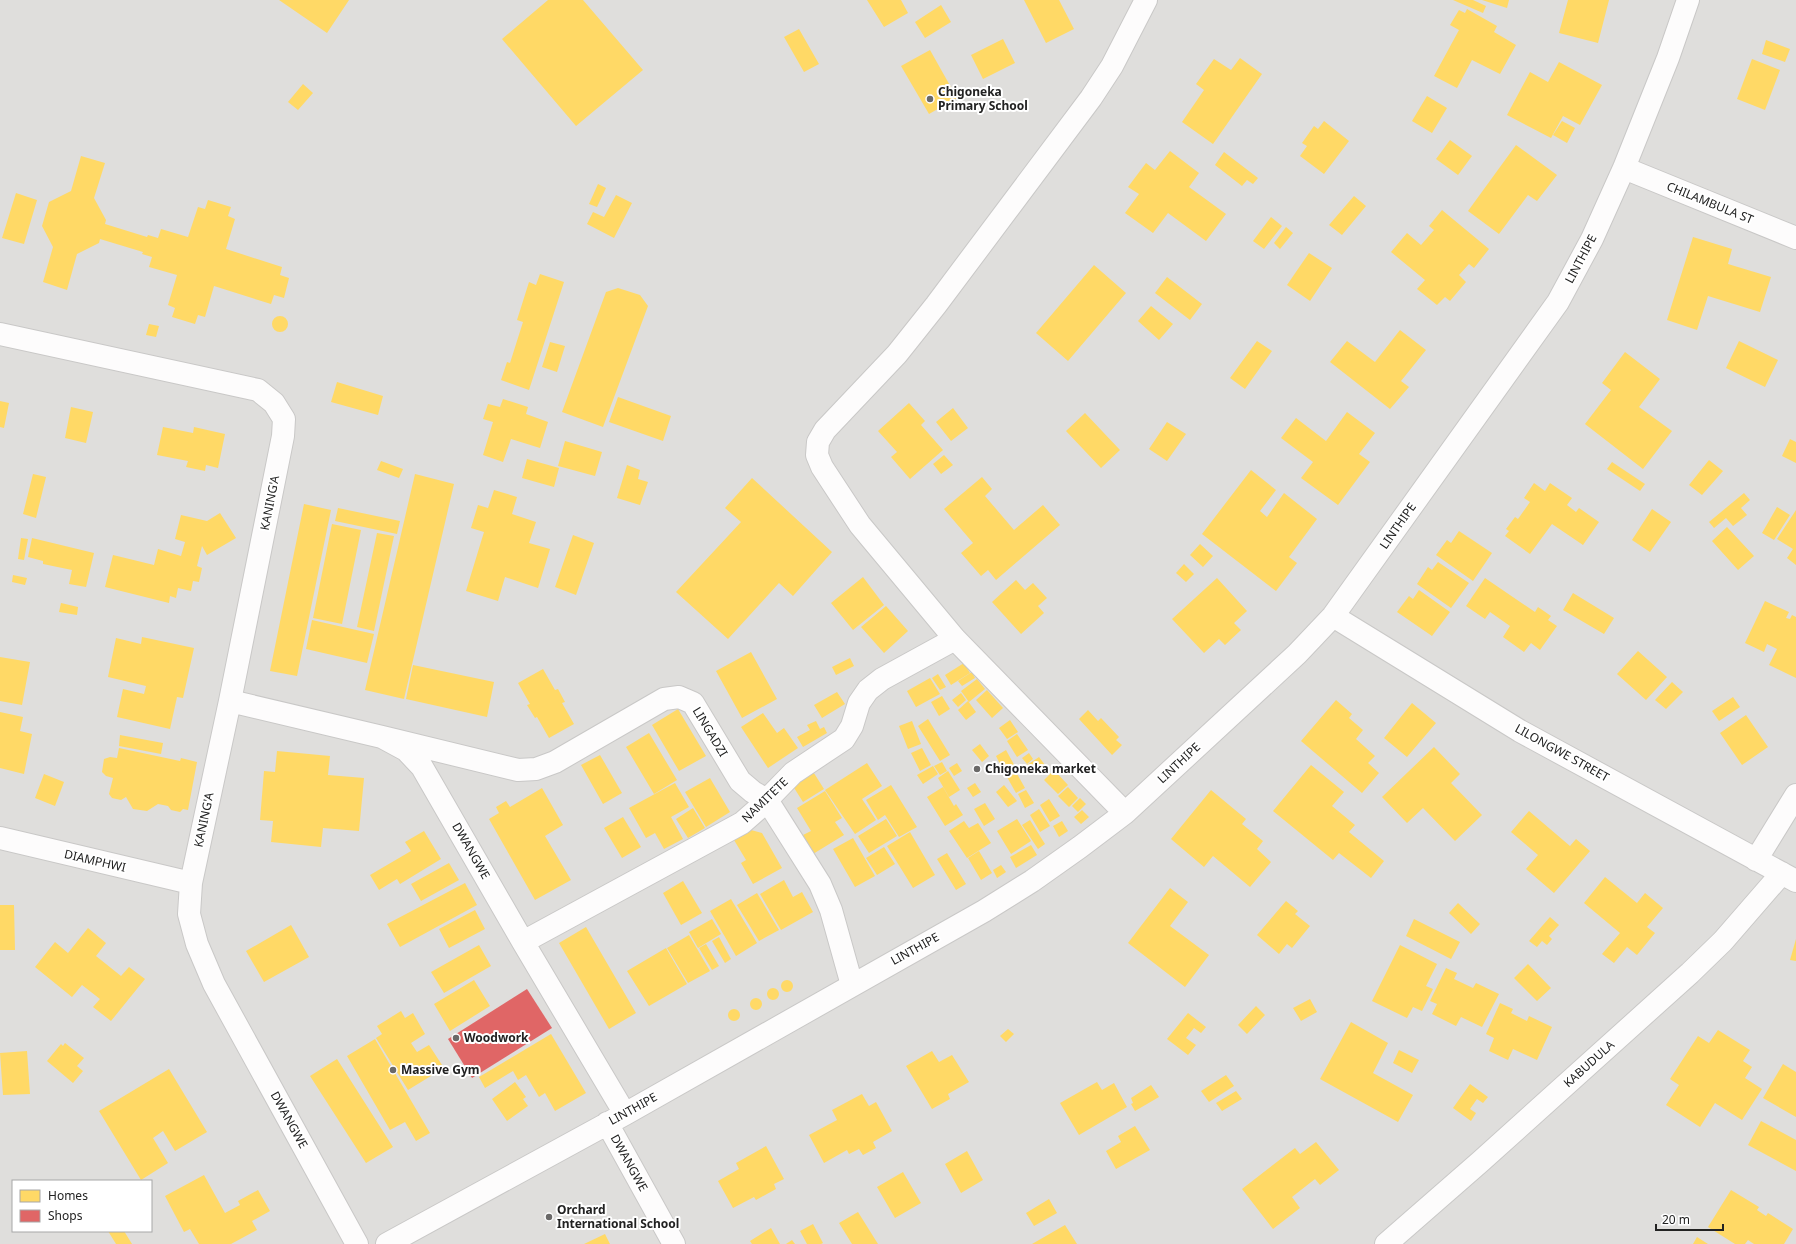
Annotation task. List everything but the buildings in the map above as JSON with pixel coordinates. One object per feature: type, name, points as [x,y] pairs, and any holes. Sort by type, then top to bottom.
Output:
[{"type":"street","points":[[1125,813],[956,639],[860,525],[822,467],[817,455],[818,442],[825,430],[897,354],[912,336],[1091,98],[1112,66],[1146,0]]},
{"type":"street","name":"LINTHIPE","points":[[387,1244],[616,1119],[984,911],[1032,881],[1125,813],[1297,654],[1333,616],[1558,302],[1592,239],[1624,168],[1668,58],[1688,0]]},
{"type":"street","name":"CHILAMBULA ST","points":[[1624,168],[1796,238]]},
{"type":"street","name":"KANING'A","points":[[0,334],[258,390],[274,403],[284,419],[283,436],[230,701],[190,883]]},
{"type":"street","name":"LILONGWE STREET","points":[[1333,616],[1520,731],[1789,877]]},
{"type":"street","name":"NAMITETE","points":[[523,942],[742,823],[793,773],[844,739],[852,726],[859,703],[868,690],[882,679],[956,639]]},
{"type":"street","name":"LINGADZI","points":[[382,737],[518,770],[536,769],[555,762],[664,699],[679,697],[692,703],[740,781],[753,792],[767,800],[820,884],[831,910],[852,985]]},
{"type":"street","name":"DWANGWE","points":[[230,701],[382,737],[406,750],[422,767],[523,942],[616,1119],[674,1244]]},
{"type":"street","points":[[1756,860],[1796,796]]},
{"type":"street","name":"DIAMPHWI","points":[[0,838],[190,883]]},
{"type":"street","name":"KABUDULA","points":[[1386,1244],[1480,1162],[1690,972],[1789,877]]},
{"type":"street","name":"DWANGWE","points":[[190,883],[189,914],[196,944],[214,984],[357,1244]]},
{"type":"shaded area","points":[[0,0],[1796,0],[1796,1244],[0,1244]]},
{"type":"place","name":"Chigoneka Primary School","points":[[930,99]]},
{"type":"place","name":"Chigoneka market","points":[[977,769]]},
{"type":"place","name":"Woodwork","points":[[456,1038]]},
{"type":"place","name":"Massive Gym","points":[[393,1070]]},
{"type":"place","name":"Orchard International School","points":[[549,1217]]}]
